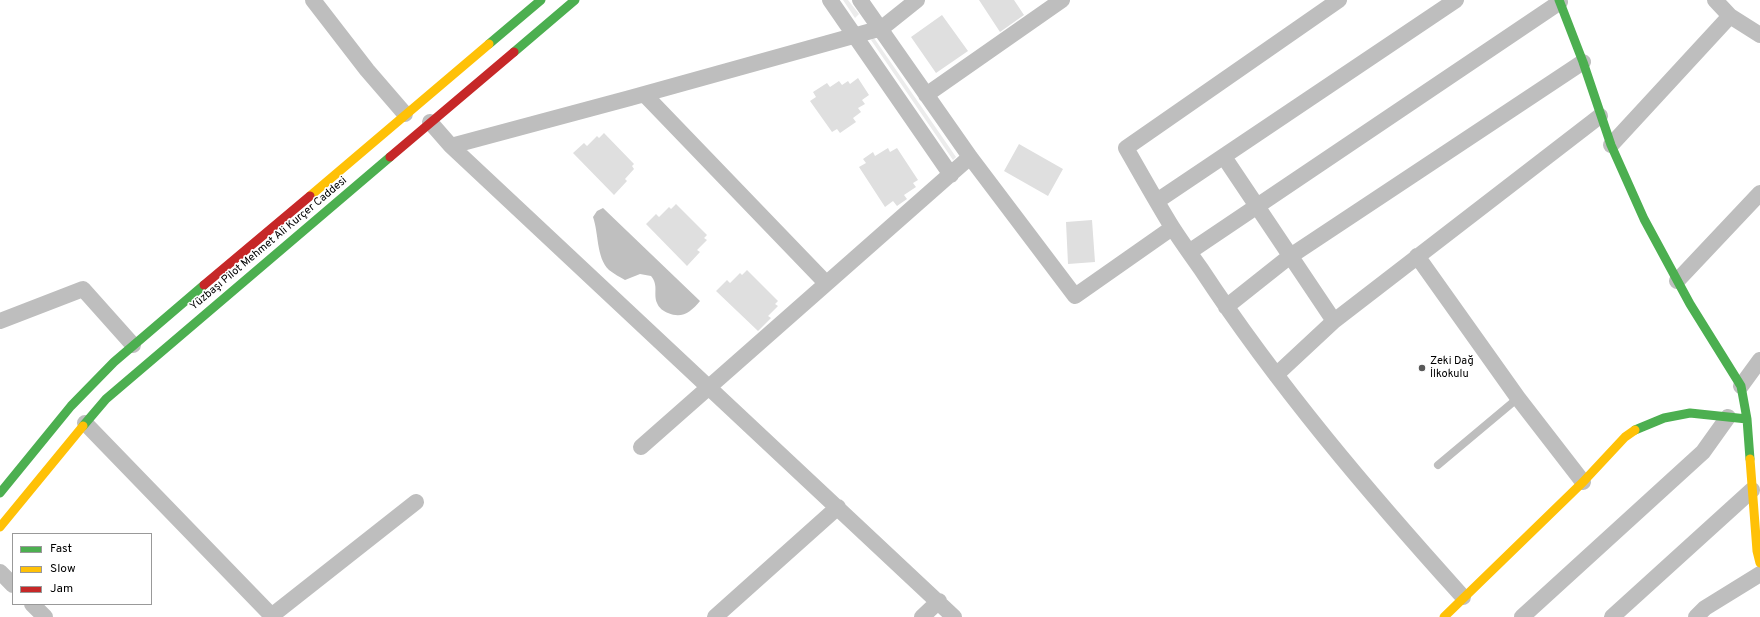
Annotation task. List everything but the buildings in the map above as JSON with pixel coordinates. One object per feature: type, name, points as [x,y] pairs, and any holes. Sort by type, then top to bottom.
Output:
[{"type":"main road","name":"Yüzbaşı Pilot Mehmet Ali Kurçer Caddesi","points":[[0,493],[71,406],[104,371],[541,0]]},
{"type":"main road","name":"Yüzbaşı Pilot Mehmet Ali Kurçer Caddesi","points":[[0,527],[106,399],[575,0]]},
{"type":"main road","points":[[1559,1],[1583,62],[1611,145],[1644,219],[1677,281],[1741,386],[1747,419],[1757,551],[1760,563]]},
{"type":"main road","points":[[1444,617],[1583,482],[1625,437],[1640,427],[1664,418],[1690,413],[1747,419]]},
{"type":"street","points":[[313,0],[367,70],[405,114]]},
{"type":"street","points":[[830,0],[950,175]]},
{"type":"street","points":[[860,0],[970,157],[1075,296],[1172,228]]},
{"type":"street","points":[[451,146],[882,28],[917,0]]},
{"type":"street","points":[[926,95],[1062,0]]},
{"type":"street","points":[[1339,0],[1126,148],[1172,228],[1226,307],[1298,405],[1397,524],[1463,597]]},
{"type":"street","points":[[1156,201],[1224,157],[1456,0]]},
{"type":"street","points":[[1715,0],[1730,16],[1760,35]]},
{"type":"street","points":[[1189,252],[1559,1]]},
{"type":"street","points":[[1611,145],[1730,16]]},
{"type":"street","points":[[1226,307],[1289,257],[1583,62]]},
{"type":"street","points":[[644,94],[826,283]]},
{"type":"street","points":[[1276,375],[1334,321],[1600,116]]},
{"type":"street","points":[[430,122],[451,146],[939,601],[954,617]]},
{"type":"street","points":[[641,447],[970,157]]},
{"type":"street","points":[[1224,157],[1257,205],[1289,257],[1334,321]]},
{"type":"street","points":[[1677,281],[1760,194]]},
{"type":"street","points":[[1417,256],[1518,398],[1583,482]]},
{"type":"street","points":[[0,321],[83,289],[133,345]]},
{"type":"street","points":[[1741,386],[1760,360]]},
{"type":"street","points":[[1522,617],[1703,452],[1728,417]]},
{"type":"street","points":[[85,423],[272,616],[416,502]]},
{"type":"street","points":[[1612,617],[1752,490]]},
{"type":"street","points":[[715,617],[838,508]]},
{"type":"street","points":[[0,572],[12,584]]},
{"type":"street","points":[[1696,617],[1705,608],[1760,574]]},
{"type":"street","points":[[922,617],[939,601]]},
{"type":"street","points":[[33,605],[45,617]]},
{"type":"lane","points":[[1438,465],[1518,398]]},
{"type":"shaded area","points":[[843,0],[848,0],[859,14],[855,18]]},
{"type":"shaded area","points":[[874,38],[956,157],[953,160],[871,40]]},
{"type":"shaded area","points":[[603,208],[700,301],[690,311],[682,315],[673,315],[660,308],[657,303],[655,283],[651,276],[640,274],[625,280],[609,270],[602,259],[593,217],[597,211]]},
{"type":"traffic: fast","points":[[489,44],[541,0]]},
{"type":"traffic: fast","points":[[514,52],[575,0]]},
{"type":"traffic: fast","points":[[1559,0],[1583,62],[1611,145],[1644,219],[1690,304],[1741,386],[1747,419],[1750,459]]},
{"type":"traffic: fast","points":[[83,426],[106,399],[390,157]]},
{"type":"traffic: fast","points":[[0,493],[71,406],[114,362],[204,285]]},
{"type":"traffic: fast","points":[[1635,430],[1664,418],[1690,413],[1747,419]]},
{"type":"traffic: slow","points":[[310,196],[489,44]]},
{"type":"traffic: slow","points":[[0,527],[83,426]]},
{"type":"traffic: slow","points":[[1444,617],[1583,482],[1625,437],[1635,430]]},
{"type":"traffic: slow","points":[[1750,459],[1757,551],[1760,563]]},
{"type":"traffic: jam","points":[[390,157],[514,52]]},
{"type":"traffic: jam","points":[[204,285],[310,196]]},
{"type":"place","name":"Zeki Dağ İlkokulu","points":[[1422,368]]}]
